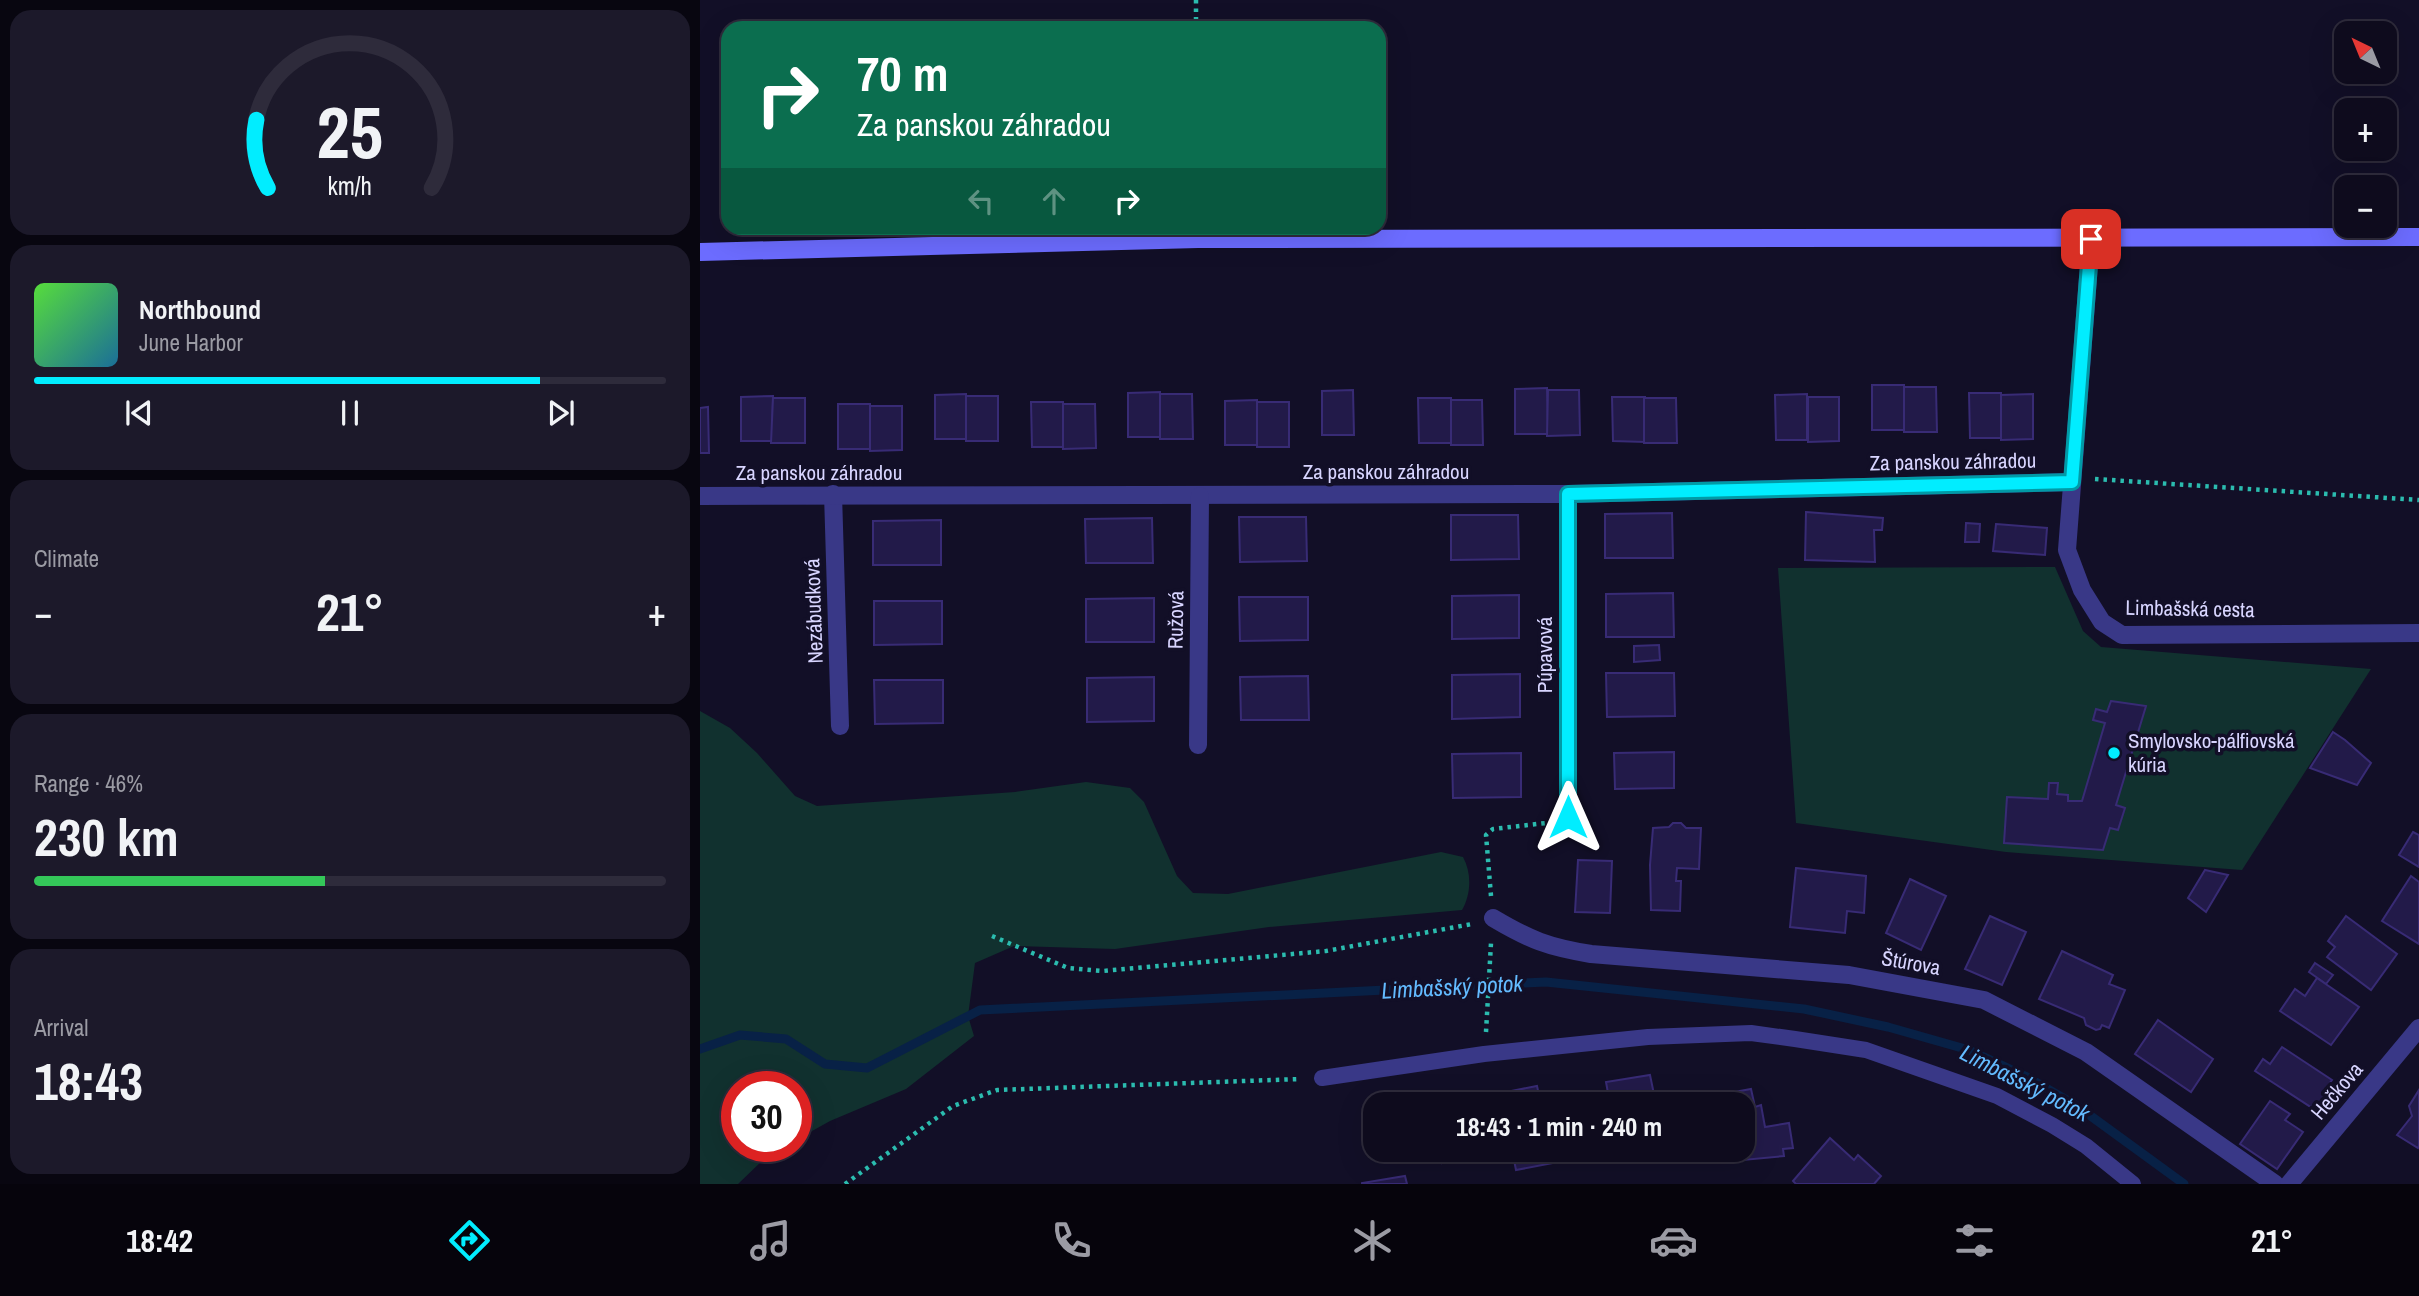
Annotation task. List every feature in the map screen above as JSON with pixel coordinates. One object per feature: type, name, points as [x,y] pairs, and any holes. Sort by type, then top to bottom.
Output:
[{"type":"street","points":[[700,253],[1198,239],[2091,239],[2419,236]]},
{"type":"street","name":"Limbašská cesta","points":[[2091,239],[2067,550],[2082,590],[2102,622],[2122,635],[2419,633]]},
{"type":"street","name":"Za panskou záhradou","points":[[700,496],[1568,494],[2073,480]]},
{"type":"street","name":"Nezábudková","points":[[833,494],[840,726]]},
{"type":"street","name":"Púpavová","points":[[1568,494],[1568,817]]},
{"type":"street","name":"Ružová","points":[[1198,745],[1200,496]]},
{"type":"street","name":"Štúrova","points":[[1493,918],[1530,939],[1591,954],[1849,975],[1984,1000],[2087,1052],[2275,1184]]},
{"type":"street","name":"Hečkova","points":[[2289,1184],[2419,1028]]},
{"type":"lane","points":[[1322,1078],[1484,1054],[1648,1037],[1751,1034],[1773,1036],[1866,1050],[1997,1096],[2074,1139],[2133,1184]]},
{"type":"path","points":[[1196,0],[1196,21]]},
{"type":"path","points":[[2073,480],[2419,500]]},
{"type":"path","points":[[1486,1026],[1493,918],[1486,835],[1493,829],[1550,823],[1568,817]]},
{"type":"path","points":[[992,936],[1068,968],[1103,971],[1326,951],[1493,918]]},
{"type":"path","points":[[845,1184],[953,1106],[997,1090],[1322,1078]]},
{"type":"green space","points":[[2055,567],[2083,631],[2101,647],[2371,669],[2242,870],[2006,852],[1796,823],[1778,568]]},
{"type":"green space","points":[[700,711],[730,728],[757,753],[795,796],[817,806],[1015,792],[1086,782],[1130,788],[1144,802],[1177,876],[1193,893],[1228,894],[1441,852],[1463,857],[1466,863],[1469,884],[1462,910],[1269,927],[1115,949],[1014,946],[975,963],[968,1016],[974,1036],[906,1089],[812,1131],[812,1071],[721,1071],[721,1162],[761,1162],[738,1184],[700,1184]]},
{"type":"building","points":[[1872,385],[1904,385],[1904,430],[1872,430]]},
{"type":"building","points":[[1904,387],[1936,387],[1937,432],[1904,432]]},
{"type":"building","points":[[1547,388],[1548,434],[1515,434],[1515,389]]},
{"type":"building","points":[[1353,390],[1354,435],[1322,435],[1322,391]]},
{"type":"building","points":[[1548,390],[1579,390],[1580,435],[1547,436]]},
{"type":"building","points":[[1160,392],[1160,437],[1128,437],[1128,393]]},
{"type":"building","points":[[1969,393],[2001,393],[2001,438],[1970,438]]},
{"type":"building","points":[[966,394],[966,439],[935,439],[935,395]]},
{"type":"building","points":[[1160,394],[1192,394],[1193,439],[1160,439]]},
{"type":"building","points":[[1807,394],[1807,440],[1776,440],[1775,395]]},
{"type":"building","points":[[2033,394],[2033,439],[2001,440],[2001,395]]},
{"type":"building","points":[[773,396],[772,441],[741,441],[741,397]]},
{"type":"building","points":[[966,396],[998,396],[998,441],[966,441]]},
{"type":"building","points":[[1612,397],[1645,397],[1645,442],[1613,441]]},
{"type":"building","points":[[1808,397],[1839,397],[1839,441],[1808,442]]},
{"type":"building","points":[[773,398],[805,398],[805,443],[771,443]]},
{"type":"building","points":[[1418,398],[1451,398],[1451,443],[1419,443]]},
{"type":"building","points":[[1644,398],[1676,398],[1677,443],[1644,443]]},
{"type":"building","points":[[1257,400],[1257,445],[1225,445],[1225,401]]},
{"type":"building","points":[[1451,400],[1482,400],[1483,445],[1451,445]]},
{"type":"building","points":[[1031,402],[1063,402],[1064,447],[1032,447]]},
{"type":"building","points":[[1257,402],[1289,402],[1289,447],[1257,447]]},
{"type":"building","points":[[838,404],[870,404],[870,449],[838,449]]},
{"type":"building","points":[[1063,404],[1095,404],[1096,448],[1063,449]]},
{"type":"building","points":[[870,406],[902,406],[902,450],[870,451]]},
{"type":"building","points":[[708,407],[709,453],[700,453],[700,408]]},
{"type":"building","points":[[1806,512],[1883,518],[1882,530],[1874,530],[1875,562],[1805,560]]},
{"type":"building","points":[[1672,513],[1673,558],[1605,558],[1605,514]]},
{"type":"building","points":[[1451,515],[1518,515],[1519,559],[1451,560]]},
{"type":"building","points":[[1239,517],[1306,517],[1307,561],[1240,562]]},
{"type":"building","points":[[1152,518],[1153,563],[1086,563],[1085,519]]},
{"type":"building","points":[[941,520],[941,565],[873,565],[873,521]]},
{"type":"building","points":[[1966,523],[1980,524],[1979,542],[1965,542]]},
{"type":"building","points":[[1996,524],[2047,528],[2045,555],[1993,551]]},
{"type":"building","points":[[1673,593],[1674,637],[1606,637],[1606,594]]},
{"type":"building","points":[[1519,595],[1519,638],[1452,639],[1452,596]]},
{"type":"building","points":[[1239,597],[1308,597],[1308,640],[1240,641]]},
{"type":"building","points":[[1154,598],[1154,642],[1086,642],[1086,599]]},
{"type":"building","points":[[874,601],[942,601],[942,644],[874,645]]},
{"type":"building","points":[[1659,645],[1660,660],[1634,662],[1634,646]]},
{"type":"building","points":[[1606,673],[1674,673],[1675,716],[1607,717]]},
{"type":"building","points":[[1520,674],[1520,717],[1452,719],[1452,675]]},
{"type":"building","points":[[1308,676],[1309,720],[1241,720],[1240,677]]},
{"type":"building","points":[[1154,677],[1154,721],[1087,722],[1087,678]]},
{"type":"building","points":[[874,680],[943,680],[943,723],[875,724]]},
{"type":"building","name":"Smylovsko-pálfiovská kúria","points":[[2111,701],[2146,706],[2116,805],[2125,808],[2118,830],[2110,828],[2103,850],[2004,843],[2007,797],[2048,799],[2049,783],[2058,783],[2057,794],[2068,795],[2068,801],[2082,801],[2105,723],[2093,720],[2096,709],[2107,712]]},
{"type":"building","points":[[2333,732],[2371,763],[2357,785],[2310,768]]},
{"type":"building","points":[[1674,752],[1674,788],[1615,789],[1614,753]]},
{"type":"building","points":[[1521,753],[1521,797],[1453,798],[1452,754]]},
{"type":"building","points":[[1673,823],[1681,823],[1686,828],[1701,828],[1699,869],[1677,868],[1676,881],[1681,881],[1680,911],[1651,910],[1653,828],[1669,827]]},
{"type":"building","points":[[2413,832],[2419,835],[2419,867],[2399,855]]},
{"type":"building","points":[[1578,860],[1612,861],[1610,913],[1575,912]]},
{"type":"building","points":[[1796,868],[1866,876],[1864,913],[1847,911],[1845,933],[1790,927]]},
{"type":"building","points":[[2205,870],[2228,875],[2206,912],[2188,898]]},
{"type":"building","points":[[2411,876],[2419,882],[2419,944],[2382,921]]},
{"type":"building","points":[[1910,879],[1946,896],[1921,950],[1886,933]]},
{"type":"building","points":[[1990,916],[2026,932],[2002,985],[1965,969]]},
{"type":"building","points":[[2346,916],[2397,954],[2371,990],[2327,957],[2335,947],[2328,941]]},
{"type":"building","points":[[2062,951],[2113,975],[2109,984],[2125,990],[2109,1028],[2102,1025],[2096,1030],[2086,1025],[2084,1018],[2039,999]]},
{"type":"building","points":[[2315,963],[2333,975],[2326,984],[2309,972]]},
{"type":"building","points":[[2317,978],[2359,1007],[2331,1045],[2280,1011],[2295,989],[2305,996]]},
{"type":"building","points":[[2158,1020],[2213,1059],[2191,1092],[2135,1054]]},
{"type":"building","points":[[2282,1047],[2332,1080],[2326,1088],[2333,1093],[2320,1113],[2255,1071],[2263,1059],[2270,1064]]},
{"type":"building","points":[[1650,1075],[1654,1092],[1608,1092],[1606,1082]]},
{"type":"building","points":[[1537,1086],[1538,1092],[1506,1092]]},
{"type":"building","points":[[2419,1090],[2418,1148],[2397,1135],[2412,1116],[2409,1106]]},
{"type":"building","points":[[2270,1101],[2290,1114],[2285,1120],[2303,1132],[2277,1169],[2240,1144]]},
{"type":"building","points":[[1761,1105],[1765,1127],[1789,1123],[1793,1148],[1783,1149],[1784,1156],[1755,1159],[1755,1107]]},
{"type":"building","points":[[1830,1138],[1854,1160],[1858,1155],[1881,1176],[1874,1184],[1796,1184],[1793,1181]]},
{"type":"building","points":[[1514,1162],[1553,1163],[1516,1170]]},
{"type":"building","points":[[1405,1176],[1407,1184],[1362,1184],[1362,1183]]},
{"type":"waterway","name":"Limbašský potok","points":[[700,1049],[740,1035],[786,1039],[825,1064],[867,1068],[980,1010],[1546,982],[1804,1009],[1888,1027],[1969,1050],[2025,1076],[2077,1106],[2184,1184]]},
{"type":"place","name":"Smylovsko-pálfiovská kúria","points":[[2114,753]]},
{"type":"route","points":[[1568,817],[1568,494],[2072,482],[2091,239]]}]
